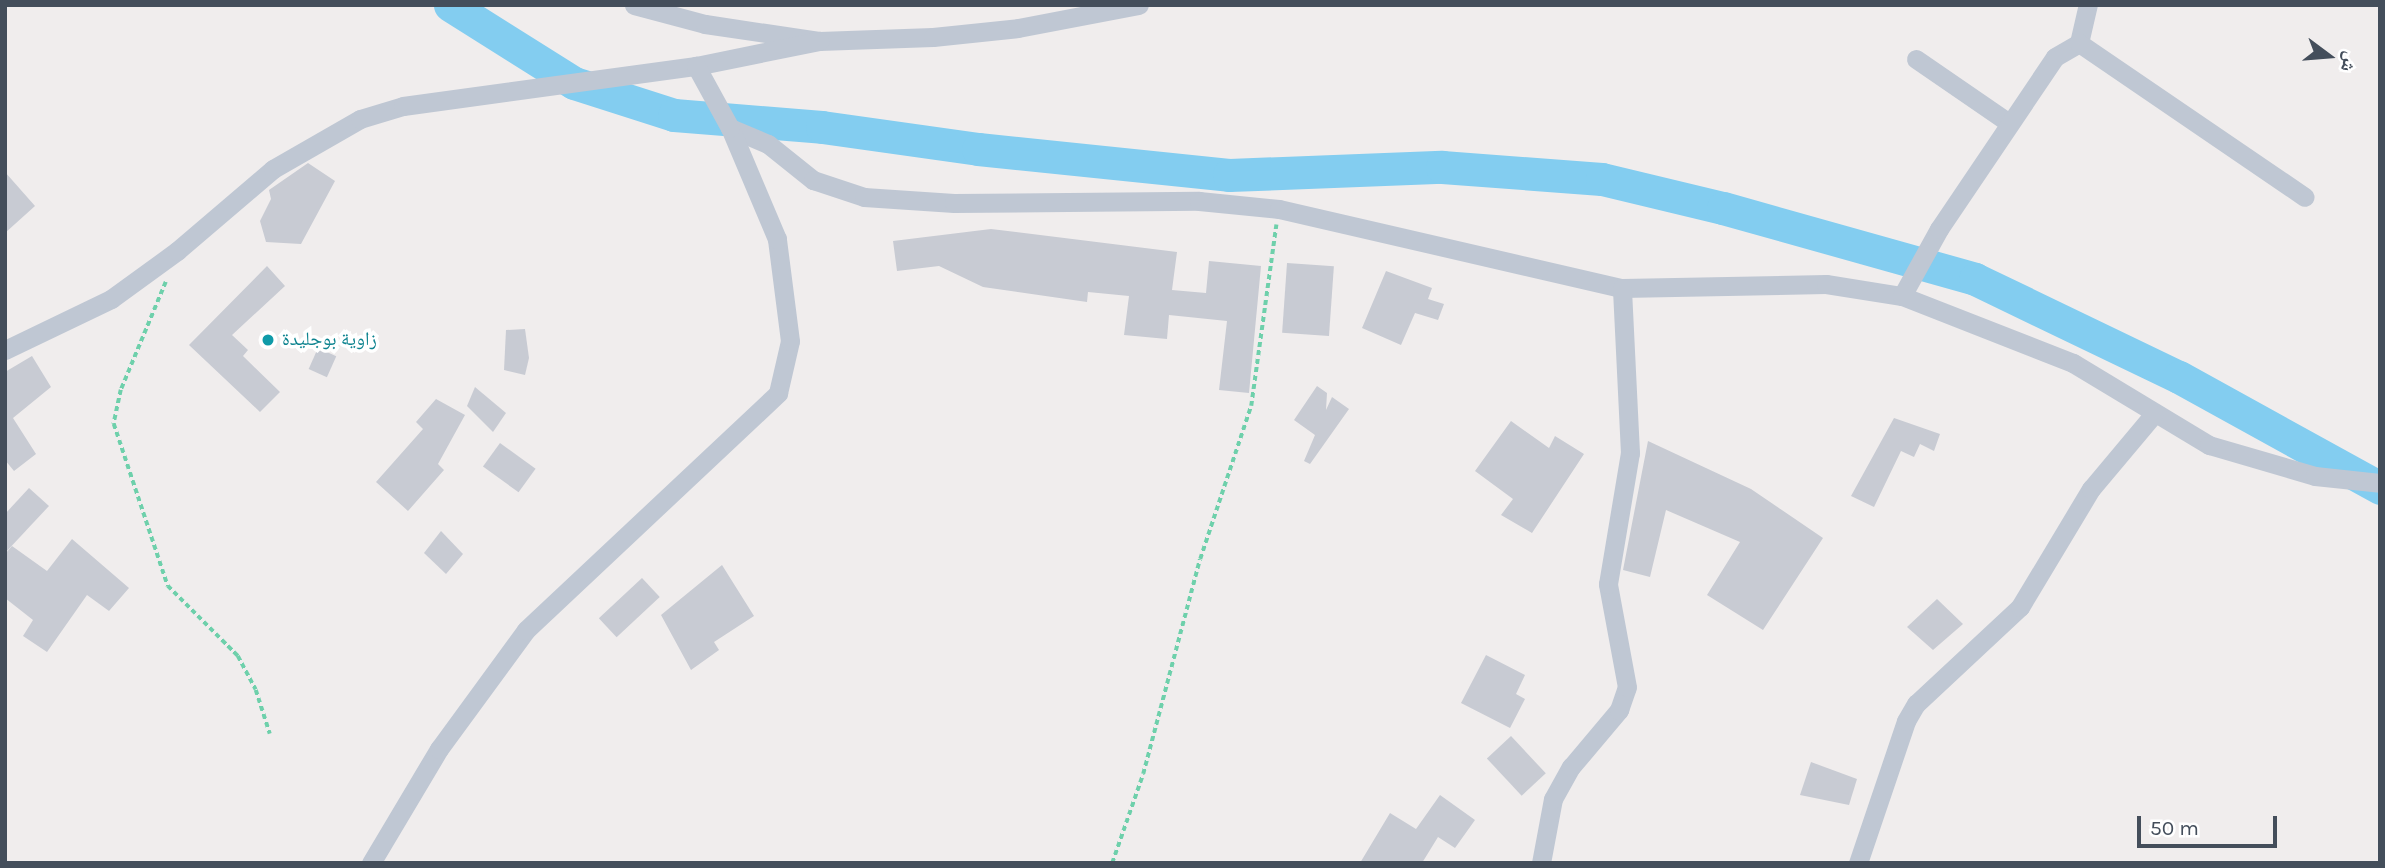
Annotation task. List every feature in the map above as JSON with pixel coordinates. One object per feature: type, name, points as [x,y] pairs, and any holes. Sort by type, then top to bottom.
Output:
[{"type":"street","points":[[634,5],[705,24],[819,41]]},
{"type":"street","points":[[5,350],[111,299],[177,251],[284,161],[359,119],[403,106],[696,66],[819,41],[1006,29],[1139,5]]},
{"type":"street","points":[[1902,296],[1939,229],[2055,57],[2079,43],[2088,5]]},
{"type":"street","points":[[2079,43],[2305,197]]},
{"type":"street","points":[[1916,60],[2009,123]]},
{"type":"street","points":[[370,863],[439,749],[526,630],[779,393],[790,341],[784,270],[769,216],[730,128],[696,66]]},
{"type":"street","points":[[730,128],[768,144],[813,180],[863,197],[954,203],[1199,201],[1279,209],[1622,288],[1826,284],[1902,296],[2073,363],[2153,415],[2243,458],[2315,476],[2380,483]]},
{"type":"street","points":[[1541,863],[1553,799],[1572,767],[1619,710],[1627,687],[1608,584],[1630,453],[1622,288]]},
{"type":"street","points":[[1858,863],[1906,721],[1916,704],[2020,607],[2091,489],[2153,415]]},
{"type":"path","points":[[1112,863],[1143,774],[1199,559],[1251,406],[1279,209]]},
{"type":"path","points":[[177,251],[145,341],[121,390],[114,424],[169,586],[238,656],[256,690],[270,734]]},
{"type":"building","points":[[308,163],[335,181],[301,244],[266,242],[260,221],[271,199],[269,190]]},
{"type":"building","points":[[5,172],[35,206],[5,233]]},
{"type":"building","points":[[991,229],[1177,252],[1172,290],[1206,293],[1209,261],[1261,266],[1249,393],[1219,390],[1227,321],[1169,315],[1167,339],[1124,335],[1129,296],[1088,292],[1087,302],[983,287],[939,266],[897,271],[893,241]]},
{"type":"building","points":[[1287,263],[1334,266],[1329,336],[1282,333]]},
{"type":"building","points":[[267,266],[285,286],[232,335],[248,350],[243,356],[280,392],[260,412],[189,345]]},
{"type":"building","points":[[1386,271],[1432,288],[1428,299],[1444,304],[1438,320],[1415,313],[1401,345],[1362,328]]},
{"type":"building","points":[[525,329],[529,358],[525,375],[504,370],[506,330]]},
{"type":"building","points":[[318,348],[336,356],[327,377],[309,369]]},
{"type":"building","points":[[32,356],[51,387],[13,418],[36,454],[14,471],[5,460],[5,372]]},
{"type":"building","points":[[1317,386],[1327,393],[1326,410],[1332,397],[1349,409],[1310,464],[1304,461],[1315,435],[1294,420]]},
{"type":"building","points":[[475,387],[506,413],[493,432],[467,406]]},
{"type":"building","points":[[436,399],[465,415],[438,464],[444,470],[408,511],[376,482],[423,429],[416,422]]},
{"type":"building","points":[[1894,418],[1940,434],[1934,451],[1920,444],[1914,457],[1901,451],[1874,507],[1851,496]]},
{"type":"building","points":[[1511,421],[1549,448],[1555,436],[1584,454],[1532,533],[1501,515],[1513,499],[1475,471]]},
{"type":"building","points":[[1648,441],[1751,489],[1823,538],[1763,630],[1707,595],[1740,542],[1666,510],[1650,577],[1623,570]]},
{"type":"building","points":[[500,443],[536,469],[519,492],[483,466]]},
{"type":"building","points":[[29,488],[49,506],[5,553],[5,514]]},
{"type":"building","points":[[441,531],[463,554],[446,574],[424,553]]},
{"type":"building","points":[[72,539],[129,588],[109,611],[87,595],[47,652],[23,636],[33,620],[5,598],[5,554],[12,546],[47,571]]},
{"type":"building","points":[[722,565],[754,616],[714,642],[719,650],[691,670],[661,615]]},
{"type":"building","points":[[642,578],[660,597],[617,637],[599,618]]},
{"type":"building","points":[[1937,599],[1963,624],[1933,650],[1907,627]]},
{"type":"building","points":[[1486,655],[1525,675],[1516,694],[1525,699],[1510,728],[1461,703]]},
{"type":"building","points":[[1511,736],[1546,773],[1522,796],[1487,759]]},
{"type":"building","points":[[1811,762],[1857,779],[1849,805],[1800,795]]},
{"type":"building","points":[[1440,795],[1475,820],[1455,848],[1438,837],[1422,863],[1360,863],[1390,813],[1416,829]]},
{"type":"waterway","points":[[450,5],[574,83],[674,115],[822,127],[978,149],[1229,175],[1442,167],[1602,179],[1723,208],[1975,279],[2179,377],[2380,488]]},
{"type":"place","name":"زاوية بوجليدة","points":[[268,340]]}]
